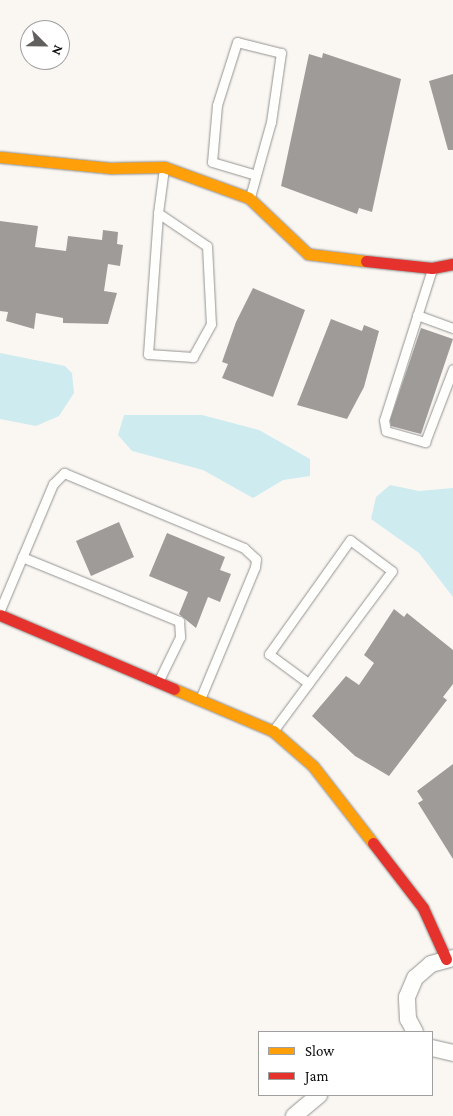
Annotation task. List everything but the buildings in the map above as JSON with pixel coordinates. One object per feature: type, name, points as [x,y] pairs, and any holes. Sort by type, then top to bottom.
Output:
[{"type":"street","points":[[0,157],[111,168],[164,167],[250,198],[308,254],[432,268],[453,264]]},
{"type":"street","points":[[0,615],[201,697],[272,731],[313,766],[423,908],[449,959],[431,964],[415,978],[407,997],[409,1030]]},
{"type":"street","points":[[433,1048],[453,1053]]},
{"type":"street","points":[[294,1116],[318,1096]]},
{"type":"lane","points":[[250,198],[253,174],[271,122],[281,54],[237,42],[217,106],[212,162],[253,174]]},
{"type":"lane","points":[[158,213],[207,246],[211,324],[193,357],[148,354],[158,213],[164,167]]},
{"type":"lane","points":[[432,268],[384,420],[386,431],[425,442],[453,369]]},
{"type":"lane","points":[[417,315],[453,328]]},
{"type":"lane","points":[[0,610],[52,484],[64,473],[251,552],[255,568],[201,697]]},
{"type":"lane","points":[[272,731],[308,683],[392,571],[350,540],[269,654],[308,683]]},
{"type":"lane","points":[[22,557],[179,621],[180,636],[159,680]]},
{"type":"water","points":[[0,353],[65,366],[72,373],[74,393],[59,416],[36,426],[0,419]]},
{"type":"water","points":[[124,415],[202,415],[259,430],[310,459],[310,476],[283,480],[253,498],[203,470],[132,451],[118,435]]},
{"type":"water","points":[[390,485],[419,491],[453,488],[453,597],[419,553],[371,519],[376,497]]},
{"type":"traffic: slow","points":[[0,157],[111,168],[164,167],[249,198],[308,254],[366,261]]},
{"type":"traffic: slow","points":[[174,689],[273,731],[313,766],[373,843]]},
{"type":"traffic: jam","points":[[366,261],[432,268],[453,264]]},
{"type":"traffic: jam","points":[[0,615],[174,689]]},
{"type":"traffic: jam","points":[[373,843],[423,908],[446,959]]}]
